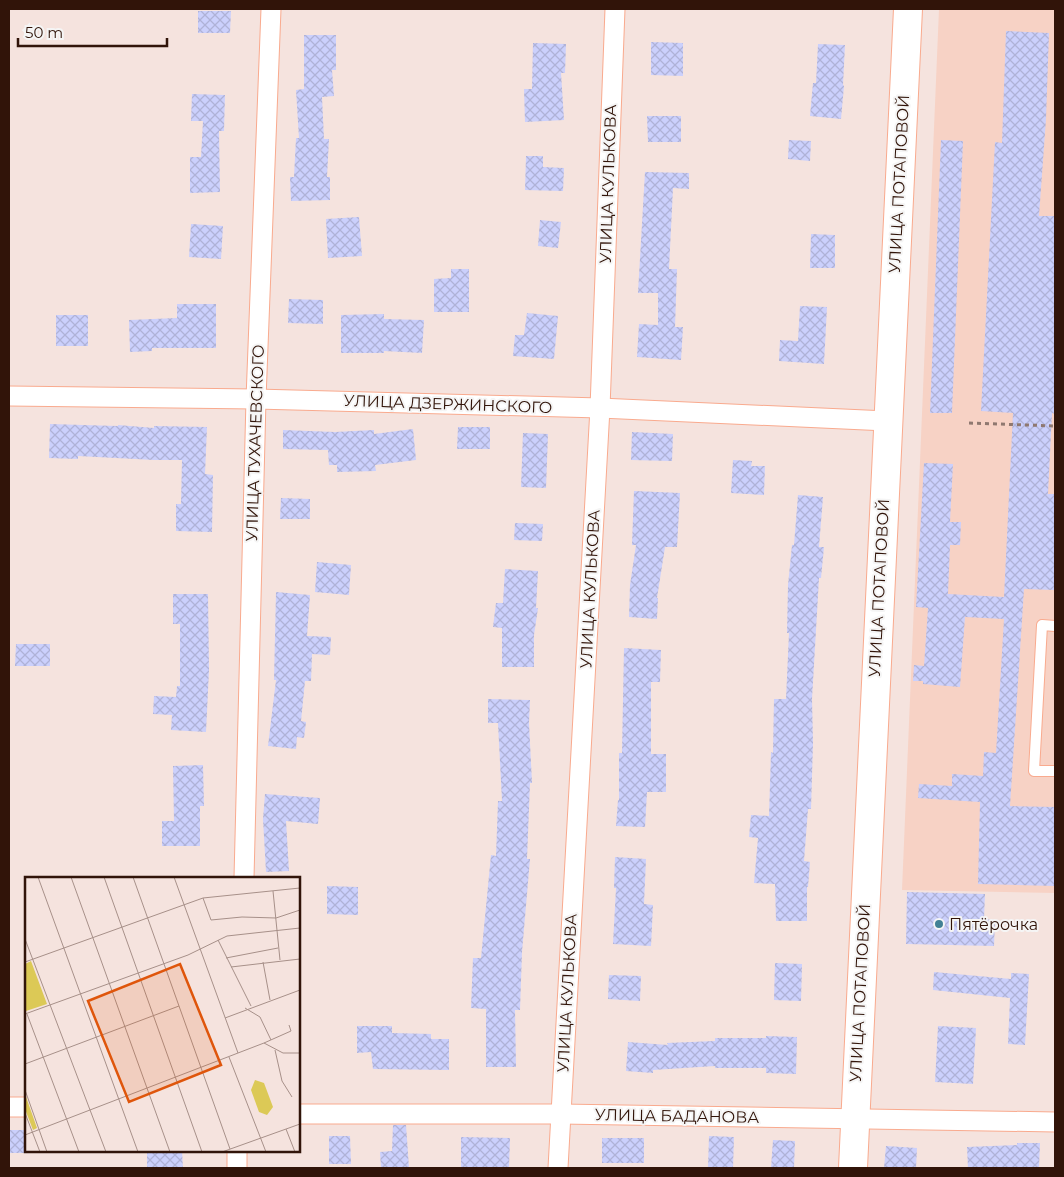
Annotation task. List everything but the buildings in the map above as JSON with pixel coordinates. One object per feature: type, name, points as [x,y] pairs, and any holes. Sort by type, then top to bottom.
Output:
[{"type":"main road","name":"УЛИЦА ПОТАПОВОЙ","points":[[853,1168],[908,9]]},
{"type":"street","name":"УЛИЦА ТУХАЧЕВСКОГО","points":[[244,877],[256,399],[271,9]]},
{"type":"street","name":"УЛИЦА КУЛЬКОВА","points":[[558,1168],[600,408],[615,9]]},
{"type":"street","name":"УЛИЦА ДЗЕРЖИНСКОГО","points":[[9,396],[256,399],[600,408],[887,421]]},
{"type":"street","points":[[9,1107],[25,1107]]},
{"type":"street","name":"УЛИЦА БАДАНОВА","points":[[300,1114],[560,1114],[1055,1122]]},
{"type":"street","points":[[237,1152],[237,1168]]},
{"type":"lane","points":[[1055,626],[1042,625],[1034,771],[1055,771]]},
{"type":"path","points":[[969,423],[1055,426]]},
{"type":"shaded area","points":[[939,9],[1055,9],[1055,893],[902,890]]},
{"type":"place","name":"Пятёрочка","points":[[939,924]]}]
